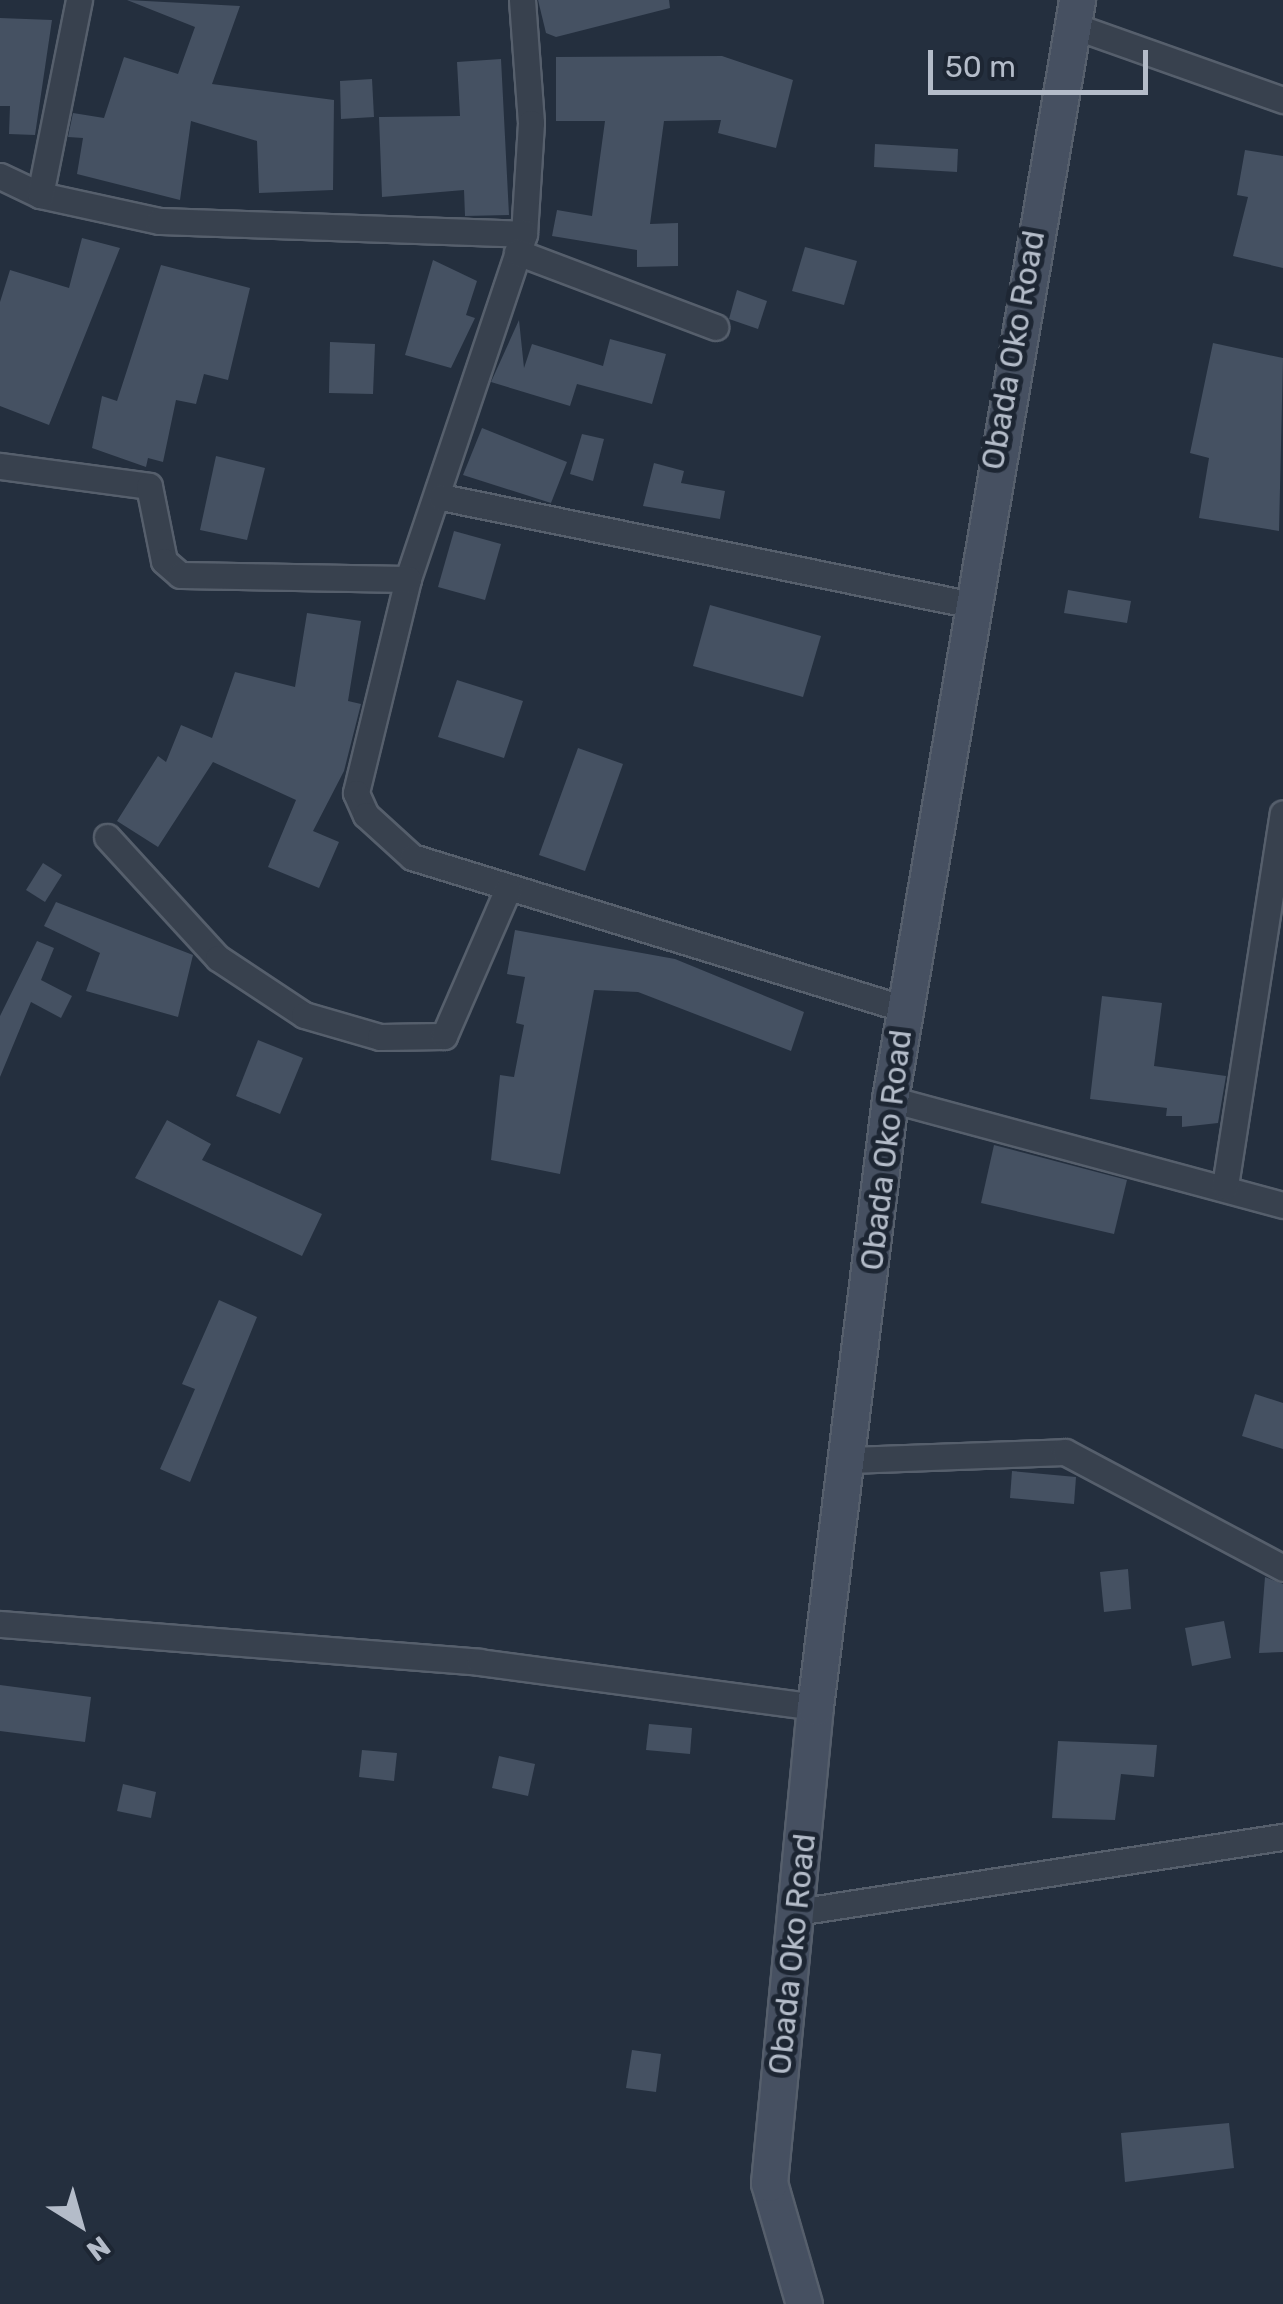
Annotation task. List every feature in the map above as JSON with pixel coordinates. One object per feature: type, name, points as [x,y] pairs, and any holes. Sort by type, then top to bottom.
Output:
[{"type":"main road","name":"Obada Oko Road","points":[[804,2304],[770,2183],[815,1708],[849,1460],[890,1099],[968,604],[1074,12]]},
{"type":"street","points":[[40,195],[80,0]]},
{"type":"street","points":[[522,0],[530,124],[521,243],[441,497],[408,579],[356,793],[366,815],[412,856],[508,889],[904,1009]]},
{"type":"street","points":[[1074,12],[1283,100]]},
{"type":"street","points":[[0,176],[40,195],[159,221],[521,243],[715,326]]},
{"type":"street","points":[[0,466],[148,486],[164,561],[180,575],[408,579]]},
{"type":"street","points":[[441,497],[968,604]]},
{"type":"street","points":[[1225,1186],[1283,812]]},
{"type":"street","points":[[107,837],[218,958],[304,1015],[380,1037],[444,1036],[508,889]]},
{"type":"street","points":[[890,1099],[1225,1186],[1283,1205]]},
{"type":"street","points":[[849,1460],[1065,1452],[1283,1568]]},
{"type":"street","points":[[0,1624],[480,1662],[815,1708]]},
{"type":"street","points":[[797,1912],[1283,1837]]},
{"type":"building","points":[[127,0],[240,6],[212,84],[334,100],[333,190],[259,193],[257,141],[191,121],[180,200],[77,174],[83,138],[68,137],[73,113],[104,118],[124,57],[178,74],[195,27]]},
{"type":"building","points":[[538,0],[669,0],[670,8],[556,37],[546,33]]},
{"type":"building","points":[[0,18],[52,20],[35,135],[9,134],[10,106],[0,106]]},
{"type":"building","points":[[722,56],[793,80],[776,148],[718,133],[721,120],[664,121],[650,224],[678,223],[678,266],[637,267],[637,250],[552,236],[557,210],[592,216],[605,121],[556,121],[556,57]]},
{"type":"building","points":[[501,59],[509,215],[465,216],[464,190],[382,197],[379,117],[460,116],[457,62]]},
{"type":"building","points":[[372,79],[374,117],[341,119],[340,81]]},
{"type":"building","points":[[875,144],[958,149],[957,172],[874,167]]},
{"type":"building","points":[[1245,150],[1283,156],[1283,268],[1233,256],[1248,197],[1237,195]]},
{"type":"building","points":[[82,238],[120,248],[49,425],[0,406],[0,302],[10,270],[69,288]]},
{"type":"building","points":[[805,247],[857,261],[844,305],[792,291]]},
{"type":"building","points":[[433,260],[477,281],[466,315],[475,318],[451,368],[405,355]]},
{"type":"building","points":[[161,265],[250,288],[228,380],[204,374],[196,404],[176,400],[163,462],[148,458],[146,467],[92,448],[102,396],[117,401]]},
{"type":"building","points":[[737,290],[767,301],[758,329],[729,319]]},
{"type":"building","points":[[519,320],[524,368],[532,344],[603,366],[610,339],[666,354],[652,404],[577,384],[570,406],[491,382]]},
{"type":"building","points":[[330,342],[375,344],[373,394],[329,393]]},
{"type":"building","points":[[1213,343],[1283,358],[1279,531],[1199,518],[1209,458],[1190,453]]},
{"type":"building","points":[[482,428],[567,462],[551,503],[463,475]]},
{"type":"building","points":[[582,434],[604,439],[593,481],[570,474]]},
{"type":"building","points":[[216,456],[265,468],[247,540],[200,530]]},
{"type":"building","points":[[654,463],[684,471],[681,483],[725,491],[720,519],[643,506]]},
{"type":"building","points":[[454,531],[501,544],[485,600],[438,587]]},
{"type":"building","points":[[1068,590],[1131,601],[1127,623],[1064,613]]},
{"type":"building","points":[[710,605],[821,636],[803,697],[693,666]]},
{"type":"building","points":[[307,613],[361,621],[348,701],[361,704],[344,771],[313,831],[339,842],[319,888],[268,867],[296,800],[213,762],[158,847],[117,821],[158,756],[166,762],[181,725],[212,738],[235,672],[295,687]]},
{"type":"building","points":[[457,680],[523,701],[504,758],[438,737]]},
{"type":"building","points":[[578,748],[623,764],[585,871],[539,855]]},
{"type":"building","points":[[43,863],[62,875],[45,902],[26,890]]},
{"type":"building","points":[[56,902],[193,955],[178,1017],[86,991],[100,953],[44,926]]},
{"type":"building","points":[[515,930],[675,959],[804,1012],[791,1051],[638,992],[594,990],[560,1174],[491,1160],[500,1075],[514,1077],[524,1025],[516,1023],[525,977],[507,974]]},
{"type":"building","points":[[37,941],[54,948],[41,980],[72,996],[61,1018],[31,1002],[0,1077],[0,1016]]},
{"type":"building","points":[[1102,996],[1162,1003],[1154,1066],[1226,1076],[1218,1123],[1182,1127],[1182,1116],[1166,1116],[1167,1108],[1090,1099]]},
{"type":"building","points":[[258,1040],[303,1058],[280,1114],[236,1096]]},
{"type":"building","points":[[167,1120],[211,1144],[202,1160],[322,1214],[302,1256],[135,1178]]},
{"type":"building","points":[[994,1145],[1127,1180],[1114,1234],[981,1203]]},
{"type":"building","points":[[219,1300],[257,1317],[190,1482],[160,1469],[195,1389],[182,1384]]},
{"type":"building","points":[[1255,1394],[1283,1403],[1283,1449],[1242,1436]]},
{"type":"building","points":[[1012,1471],[1076,1477],[1074,1504],[1010,1498]]},
{"type":"building","points":[[1128,1569],[1131,1609],[1104,1612],[1100,1572]]},
{"type":"building","points":[[1265,1577],[1283,1584],[1283,1652],[1259,1653]]},
{"type":"building","points":[[1224,1621],[1231,1658],[1192,1666],[1185,1628]]},
{"type":"building","points":[[0,1685],[91,1697],[85,1742],[0,1731]]},
{"type":"building","points":[[649,1724],[692,1728],[690,1754],[646,1750]]},
{"type":"building","points":[[1058,1741],[1157,1745],[1154,1777],[1121,1774],[1115,1820],[1052,1818]]},
{"type":"building","points":[[362,1750],[397,1753],[394,1781],[359,1777]]},
{"type":"building","points":[[499,1756],[535,1764],[528,1796],[492,1788]]},
{"type":"building","points":[[123,1784],[156,1792],[151,1818],[117,1811]]},
{"type":"building","points":[[632,2050],[661,2054],[656,2092],[626,2088]]},
{"type":"building","points":[[1229,2123],[1234,2168],[1125,2182],[1121,2133]]}]
